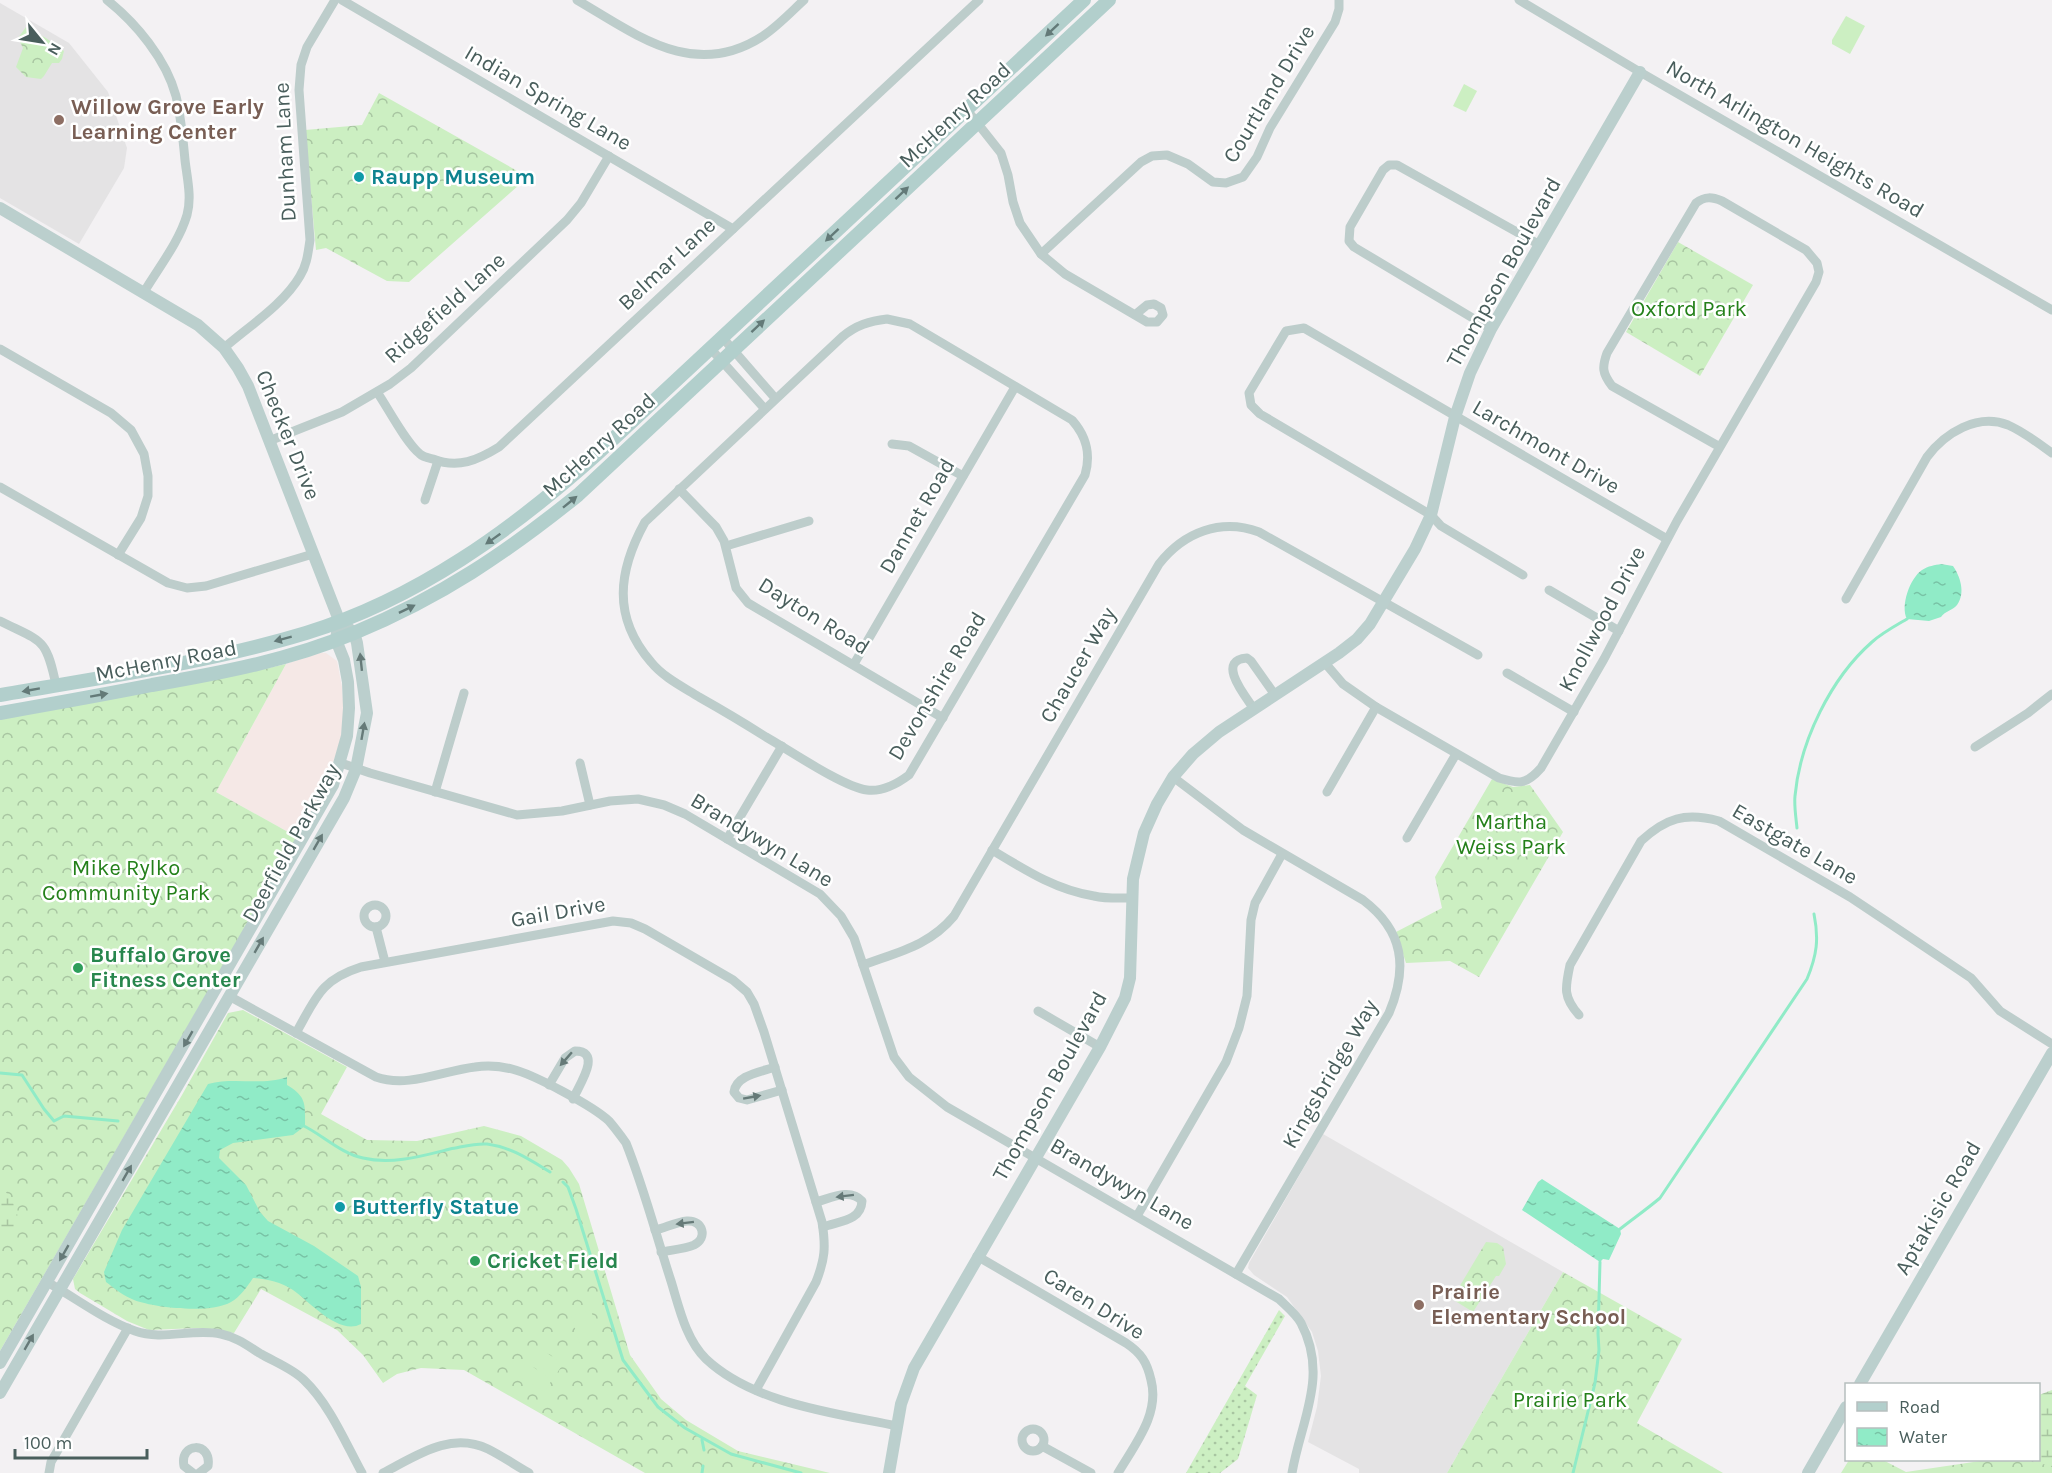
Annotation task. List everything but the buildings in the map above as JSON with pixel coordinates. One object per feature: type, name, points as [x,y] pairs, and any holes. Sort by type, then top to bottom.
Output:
[{"type":"main road","name":"McHenry Road","points":[[0,695],[230,654],[308,632],[371,608],[436,575],[489,542],[527,514],[597,454],[1084,0]]},
{"type":"main road","name":"McHenry Road","points":[[0,713],[223,673],[267,662],[354,633],[446,589],[484,566],[578,495],[1109,0]]},
{"type":"street","points":[[106,0],[145,37],[175,93],[182,124],[189,195],[187,214],[180,231],[144,292]]},
{"type":"street","name":"Dunham Lane","points":[[224,348],[290,290],[301,276],[308,260],[310,240],[298,90],[301,64],[307,47],[335,0]]},
{"type":"street","name":"Indian Spring Lane","points":[[342,0],[733,229]]},
{"type":"street","points":[[577,0],[660,47],[692,55],[732,51],[762,37],[804,0]]},
{"type":"street","name":"Belmar Lane","points":[[377,392],[408,440],[420,454],[453,464],[468,463],[500,447],[979,0]]},
{"type":"street","name":"Courtland Drive","points":[[1041,254],[1141,162],[1152,156],[1167,155],[1178,158],[1216,183],[1232,183],[1244,177],[1257,157],[1270,128],[1335,22],[1339,0]]},
{"type":"street","name":"North Arlington Heights Road","points":[[1519,0],[2052,310]]},
{"type":"street","name":"Thompson Boulevard","points":[[889,1473],[901,1404],[914,1368],[1100,1047],[1125,998],[1130,978],[1133,879],[1144,833],[1157,804],[1173,777],[1193,754],[1210,739],[1325,663],[1357,639],[1385,602],[1431,515],[1455,417],[1470,373],[1491,329],[1640,72]]},
{"type":"street","points":[[967,110],[1001,153],[1020,223],[1041,254],[1065,274],[1136,314]]},
{"type":"street","name":"Ridgefield Lane","points":[[269,441],[342,412],[377,392],[411,368],[567,220],[581,203],[609,156]]},
{"type":"street","points":[[1491,329],[1354,247],[1349,241],[1350,227],[1383,170],[1389,165],[1397,165],[1540,245]]},
{"type":"street","name":"Knollwood Drive","points":[[1325,663],[1343,684],[1376,707],[1499,778],[1515,783],[1526,781],[1541,768],[1719,447],[1816,282],[1819,272],[1817,263],[1806,250],[1712,197],[1702,198],[1696,203],[1607,353],[1602,367],[1605,377],[1612,386],[1719,447]]},
{"type":"street","name":"Checker Drive","points":[[0,208],[198,325],[224,348],[248,386],[339,620]]},
{"type":"street","name":"Devonshire Road","points":[[887,319],[910,324],[1015,387],[1072,420],[1087,444],[1088,466],[1085,475],[909,775],[897,784],[872,790],[855,787],[676,682],[651,663],[625,616],[622,590],[625,569],[633,544],[645,522],[764,408],[851,329],[869,321],[887,319]]},
{"type":"street","name":"Larchmont Drive","points":[[1431,515],[1260,414],[1251,405],[1249,393],[1282,336],[1290,329],[1304,328],[1667,539]]},
{"type":"street","points":[[722,337],[775,398]]},
{"type":"street","points":[[710,348],[764,408]]},
{"type":"street","points":[[0,349],[111,414],[131,430],[144,454],[148,476],[148,496],[141,518],[118,555]]},
{"type":"street","name":"Dannet Road","points":[[854,664],[1015,387]]},
{"type":"street","points":[[1846,599],[1927,458],[1944,438],[1965,426],[1997,423],[2009,426],[2032,438],[2052,453]]},
{"type":"street","points":[[892,444],[909,446],[963,476]]},
{"type":"street","points":[[425,500],[438,461]]},
{"type":"street","points":[[0,487],[168,583],[187,588],[206,586],[312,554]]},
{"type":"street","name":"Dayton Road","points":[[679,489],[716,527],[726,546],[736,588],[748,603],[943,718]]},
{"type":"street","points":[[1431,515],[1441,526],[1523,575]]},
{"type":"street","points":[[726,546],[809,520]]},
{"type":"street","name":"Chaucer Way","points":[[863,965],[919,945],[944,928],[954,916],[1160,564],[1168,553],[1188,537],[1208,528],[1226,526],[1248,528],[1259,532],[1478,655]]},
{"type":"street","points":[[1549,590],[1619,631]]},
{"type":"street","points":[[339,620],[354,633]]},
{"type":"street","name":"Deerfield Parkway","points":[[0,1363],[333,785],[347,736],[349,708],[344,660],[336,640],[339,620]]},
{"type":"street","points":[[0,621],[39,640],[46,649],[56,685]]},
{"type":"street","name":"Deerfield Parkway","points":[[0,1393],[344,798],[356,769],[367,713],[360,653],[354,633]]},
{"type":"street","points":[[1254,709],[1232,671],[1233,665],[1238,660],[1247,658],[1251,661],[1275,695]]},
{"type":"street","points":[[1507,673],[1574,712]]},
{"type":"street","points":[[435,792],[464,693]]},
{"type":"street","points":[[1975,747],[2028,713],[2052,694]]},
{"type":"street","points":[[1327,792],[1376,707]]},
{"type":"street","points":[[727,839],[782,746]]},
{"type":"street","points":[[1407,838],[1456,754]]},
{"type":"street","name":"Brandywyn Lane","points":[[341,763],[517,815],[546,813],[610,801],[638,799],[664,805],[685,814],[820,894],[841,916],[854,938],[894,1057],[909,1077],[947,1107],[1279,1299],[1300,1322],[1310,1346],[1315,1370],[1311,1398],[1292,1473]]},
{"type":"street","points":[[580,763],[590,805]]},
{"type":"street","name":"Kingsbridge Way","points":[[1173,777],[1243,830],[1363,900],[1376,910],[1389,927],[1397,944],[1400,980],[1389,1013],[1236,1274]]},
{"type":"street","name":"Eastgate Lane","points":[[1579,1016],[1568,1003],[1567,979],[1570,965],[1641,841],[1657,827],[1671,820],[1704,817],[1719,821],[1850,897],[1971,978],[2000,1011],[2052,1044]]},
{"type":"street","points":[[992,850],[1047,882],[1067,890],[1096,897],[1132,898]]},
{"type":"street","points":[[1137,1216],[1226,1062],[1239,1028],[1247,996],[1251,920],[1255,903],[1282,854]]},
{"type":"street","name":"Gail Drive","points":[[296,1033],[320,991],[331,979],[344,972],[385,962],[614,921],[631,923],[645,929],[733,980],[747,992],[754,1004],[816,1202],[826,1244],[824,1264],[816,1282],[756,1390]]},
{"type":"street","points":[[376,927],[385,962]]},
{"type":"street","points":[[229,996],[375,1077],[389,1082],[492,1066],[511,1069],[549,1085],[591,1108],[609,1121],[626,1143],[686,1328],[704,1358],[727,1376],[756,1390],[799,1405],[897,1426]]},
{"type":"street","points":[[1038,1011],[1100,1047]]},
{"type":"street","points":[[549,1085],[567,1055],[575,1051],[586,1053],[589,1057],[589,1065],[573,1099]]},
{"type":"street","name":"Aptakisic Road","points":[[1861,1383],[2052,1053]]},
{"type":"street","points":[[775,1067],[741,1079],[735,1085],[735,1092],[739,1098],[747,1100],[782,1090]]},
{"type":"street","points":[[816,1202],[848,1194],[856,1195],[861,1202],[861,1210],[857,1216],[823,1227]]},
{"type":"street","points":[[655,1230],[688,1221],[696,1222],[703,1233],[701,1240],[693,1245],[661,1252]]},
{"type":"street","name":"Caren Drive","points":[[977,1256],[1126,1343],[1138,1351],[1148,1365],[1154,1391],[1153,1405],[1148,1421],[1118,1473]]},
{"type":"street","points":[[47,1282],[136,1332],[154,1335],[220,1334],[236,1339],[302,1378],[331,1415],[362,1473]]},
{"type":"street","points":[[49,1473],[51,1462],[128,1328]]},
{"type":"street","points":[[1808,1473],[1845,1409]]},
{"type":"street","points":[[383,1473],[429,1448],[446,1443],[461,1443],[486,1448],[529,1473]]},
{"type":"street","points":[[1042,1446],[1091,1473]]},
{"type":"shaded area","name":"Willow Grove Early Learning Center","points":[[0,3],[69,43],[108,92],[127,148],[124,168],[79,244],[0,198]]},
{"type":"shaded area","points":[[319,653],[326,653],[337,661],[344,716],[340,742],[322,793],[297,837],[216,792],[286,664]]},
{"type":"shaded area","name":"Prairie Elementary School","points":[[1323,1134],[1563,1272],[1447,1473],[1359,1473],[1359,1469],[1308,1442],[1317,1407],[1321,1376],[1318,1351],[1312,1332],[1287,1297],[1254,1275],[1248,1268]]},
{"type":"green space","points":[[1846,16],[1865,26],[1850,54],[1832,44]]},
{"type":"green space","points":[[26,27],[64,51],[59,63],[52,63],[41,79],[26,77],[16,67],[23,48],[18,38]]},
{"type":"green space","points":[[1464,84],[1477,91],[1466,112],[1453,106]]},
{"type":"green space","points":[[379,93],[528,177],[409,282],[387,281],[326,248],[316,250],[305,130],[362,125]]},
{"type":"green space","name":"Oxford Park","points":[[1678,242],[1753,285],[1700,376],[1626,332]]},
{"type":"green space","name":"Mike Rylko Community Park","points":[[286,664],[216,792],[297,837],[0,1351],[0,717]]},
{"type":"green space","name":"Martha Weiss Park","points":[[1492,779],[1513,787],[1530,785],[1563,832],[1479,977],[1450,961],[1406,963],[1396,932],[1442,908],[1435,877]]},
{"type":"green space","points":[[243,1010],[347,1067],[321,1114],[367,1140],[417,1141],[484,1126],[521,1136],[562,1160],[579,1184],[630,1355],[661,1399],[686,1420],[738,1451],[830,1473],[645,1473],[464,1370],[421,1368],[397,1374],[383,1383],[363,1355],[337,1330],[261,1289],[234,1333],[198,1328],[149,1330],[127,1321],[80,1293],[75,1289],[73,1279],[228,1013]]},
{"type":"green space","points":[[0,1183],[17,1209],[18,1231],[0,1242]]},
{"type":"green space","points":[[1486,1242],[1497,1243],[1503,1247],[1506,1264],[1473,1312],[1452,1299]]},
{"type":"green space","name":"Prairie Park","points":[[1563,1272],[1682,1339],[1637,1423],[1723,1473],[1447,1473]]},
{"type":"green space","points":[[591,1310],[599,1338],[580,1344],[571,1316]]},
{"type":"green space","points":[[1279,1310],[1285,1316],[1245,1386],[1257,1395],[1238,1459],[1220,1473],[1186,1473]]},
{"type":"green space","points":[[537,1346],[563,1364],[555,1376],[529,1359]]},
{"type":"green space","points":[[526,1362],[552,1380],[544,1392],[518,1375]]},
{"type":"green space","points":[[2052,1390],[2052,1466],[2028,1461],[2040,1461],[2040,1395]]},
{"type":"green space","points":[[2052,1449],[2052,1473],[1841,1473],[1848,1461],[1885,1461],[1906,1472],[1980,1461],[2040,1461],[2040,1458]]},
{"type":"water","points":[[1941,564],[1953,566],[1958,575],[1962,590],[1957,605],[1941,617],[1929,621],[1907,619],[1905,607],[1907,593],[1914,579],[1924,569]]},
{"type":"water","points":[[287,1077],[287,1085],[298,1093],[304,1102],[305,1126],[293,1135],[233,1143],[220,1150],[219,1158],[246,1185],[260,1212],[268,1221],[314,1246],[358,1276],[361,1287],[361,1324],[343,1325],[334,1321],[288,1287],[263,1279],[253,1278],[240,1295],[231,1302],[222,1306],[197,1309],[143,1303],[116,1290],[106,1282],[104,1272],[122,1230],[208,1084],[228,1081],[268,1081]]},
{"type":"water","points":[[1542,1179],[1620,1229],[1621,1234],[1609,1260],[1603,1259],[1600,1262],[1522,1210]]},
{"type":"waterway","points":[[1797,828],[1795,800],[1798,775],[1803,754],[1820,712],[1843,674],[1857,657],[1872,642],[1907,619]]},
{"type":"waterway","points":[[1620,1229],[1660,1198],[1807,979],[1816,947],[1814,914]]},
{"type":"waterway","points":[[0,1073],[22,1075],[54,1121],[64,1116],[118,1121]]},
{"type":"waterway","points":[[302,1125],[339,1148],[363,1158],[396,1160],[468,1145],[487,1144],[512,1151],[550,1172]]},
{"type":"waterway","points":[[563,1182],[568,1187],[576,1209],[623,1360],[658,1407],[685,1428],[731,1454],[801,1473]]},
{"type":"waterway","points":[[1573,1473],[1595,1383],[1599,1350],[1600,1262]]},
{"type":"waterway","points":[[702,1440],[704,1450]]},
{"type":"waterway","points":[[702,1473],[703,1466]]},
{"type":"place","name":"Willow Grove Early Learning Center","points":[[59,120]]},
{"type":"place","name":"Raupp Museum","points":[[359,177]]},
{"type":"place","name":"Buffalo Grove Fitness Center","points":[[78,968]]},
{"type":"place","name":"Butterfly Statue","points":[[340,1207]]},
{"type":"place","name":"Cricket Field","points":[[475,1261]]},
{"type":"place","name":"Prairie Elementary School","points":[[1419,1305]]}]
